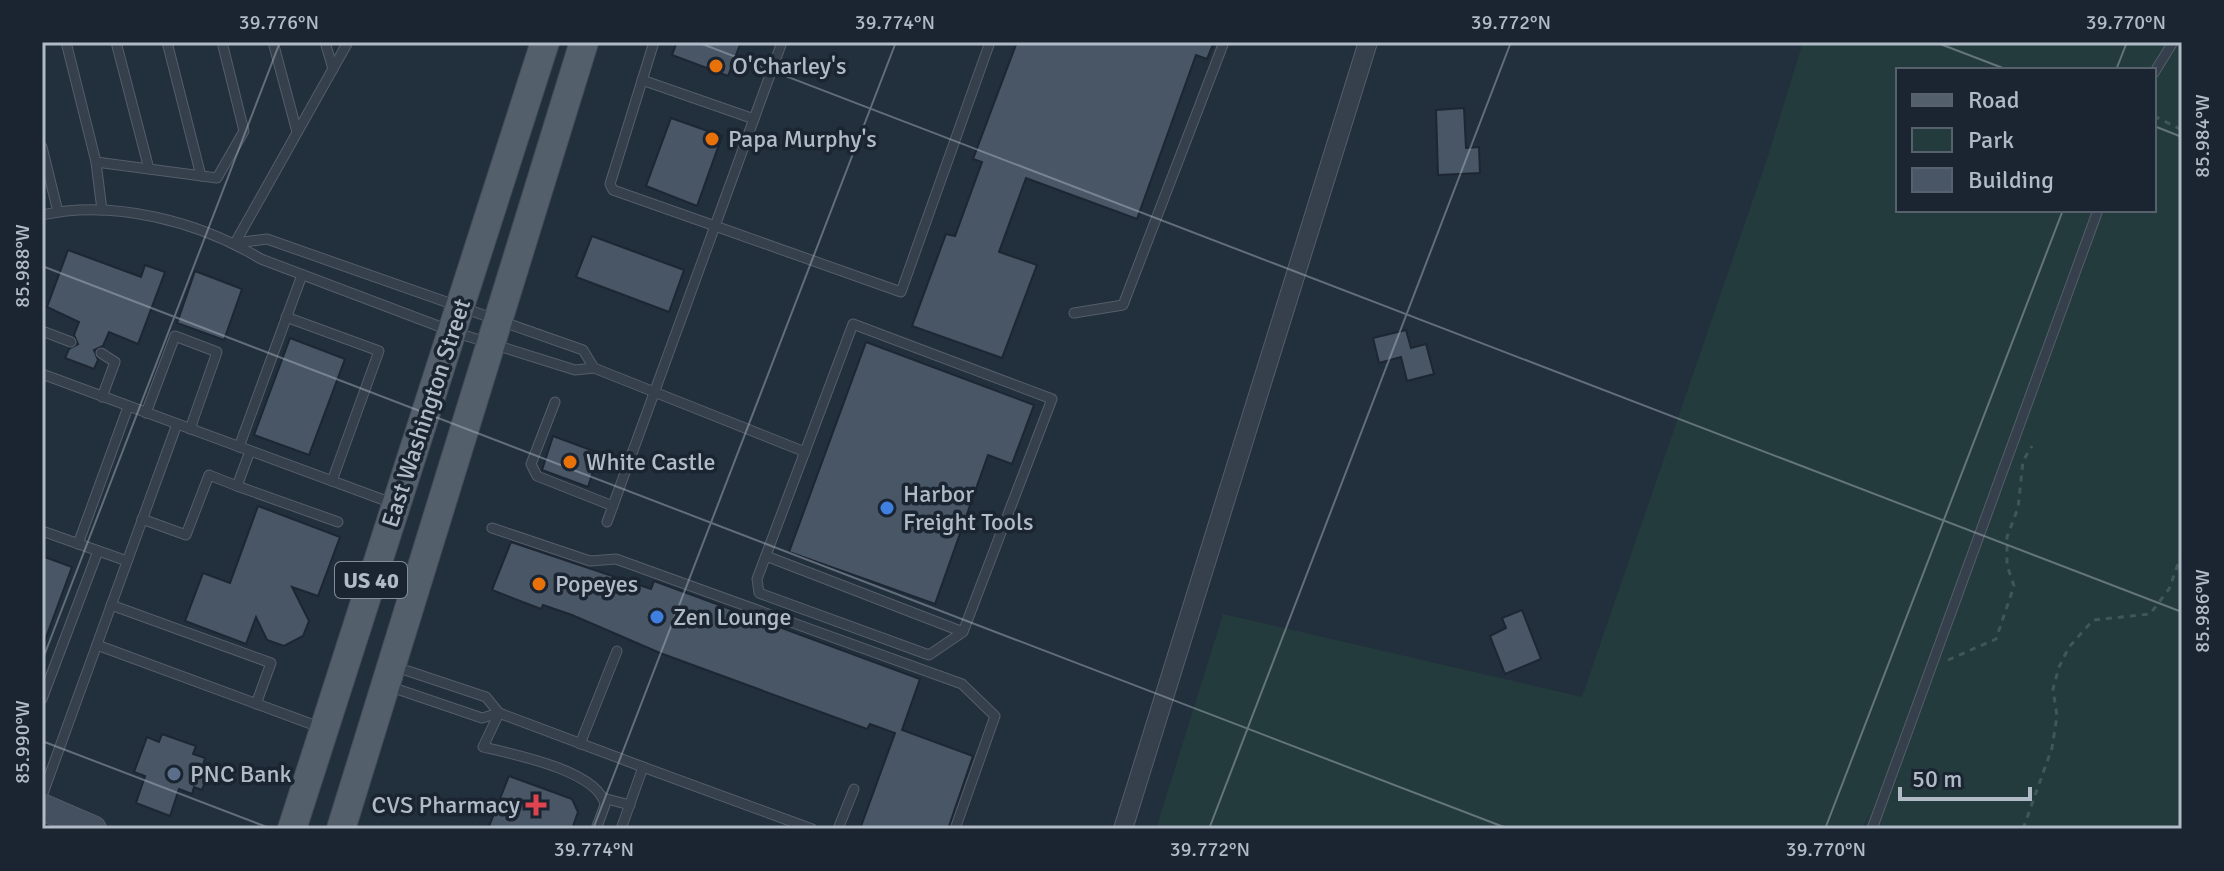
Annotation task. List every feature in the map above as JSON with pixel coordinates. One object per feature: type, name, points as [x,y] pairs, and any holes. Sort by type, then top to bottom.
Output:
[{"type":"main road","name":"East Washington Street","points":[[292,829],[545,42]]},
{"type":"main road","name":"East Washington Street","points":[[341,829],[584,42]]},
{"type":"main road","points":[[42,807],[93,829]]},
{"type":"street","points":[[1123,829],[1368,42]]},
{"type":"lane","points":[[66,42],[96,162],[102,210]]},
{"type":"lane","points":[[116,42],[149,169]]},
{"type":"lane","points":[[167,42],[201,176]]},
{"type":"lane","points":[[96,162],[217,178],[244,131],[222,42]]},
{"type":"lane","points":[[273,42],[297,132]]},
{"type":"lane","points":[[325,42],[333,69]]},
{"type":"lane","points":[[235,243],[348,42]]},
{"type":"lane","points":[[654,42],[610,184],[613,190],[901,292],[990,42]]},
{"type":"lane","points":[[607,522],[782,42]]},
{"type":"lane","points":[[1074,313],[1123,305],[1224,42]]},
{"type":"lane","points":[[2156,70],[2173,42]]},
{"type":"lane","points":[[642,80],[754,119]]},
{"type":"lane","points":[[42,147],[58,212]]},
{"type":"lane","points":[[42,215],[102,210],[150,217],[235,243],[261,259],[302,275],[494,330],[583,350],[594,368]]},
{"type":"lane","points":[[1872,829],[2097,212]]},
{"type":"lane","points":[[235,243],[267,239],[458,319],[494,330],[575,370],[594,368],[805,452]]},
{"type":"lane","points":[[239,447],[302,275]]},
{"type":"lane","points":[[286,317],[379,351],[332,481]]},
{"type":"lane","points":[[853,324],[1052,399],[963,632],[929,655],[759,593],[757,579],[805,452],[853,324]]},
{"type":"lane","points":[[42,331],[71,342]]},
{"type":"lane","points":[[146,413],[175,336],[217,352],[190,429]]},
{"type":"lane","points":[[101,353],[115,362],[102,397]]},
{"type":"lane","points":[[42,374],[398,505]]},
{"type":"lane","points":[[555,402],[531,464],[537,476],[613,506]]},
{"type":"lane","points":[[78,544],[128,407]]},
{"type":"lane","points":[[42,796],[177,424]]},
{"type":"lane","points":[[237,486],[250,451]]},
{"type":"lane","points":[[142,519],[186,535],[209,475],[338,522]]},
{"type":"lane","points":[[492,528],[590,561],[616,559],[962,684],[995,716],[955,829]]},
{"type":"lane","points":[[42,531],[127,561]]},
{"type":"lane","points":[[42,699],[98,551]]},
{"type":"lane","points":[[766,556],[963,632]]},
{"type":"lane","points":[[111,605],[271,663],[256,704]]},
{"type":"lane","points":[[97,645],[324,729]]},
{"type":"lane","points":[[580,744],[617,651]]},
{"type":"lane","points":[[390,675],[482,718],[499,713]]},
{"type":"lane","points":[[390,675],[486,697],[499,713],[812,829]]},
{"type":"lane","points":[[499,713],[483,747],[534,760],[593,784],[605,805],[596,829]]},
{"type":"lane","points":[[621,829],[643,767]]},
{"type":"lane","points":[[838,829],[854,789]]},
{"type":"lane","points":[[603,798],[630,805]]},
{"type":"path","points":[[2156,117],[2182,130]]},
{"type":"path","points":[[1929,674],[1956,654],[1982,648],[1996,639],[2014,586],[2007,565],[2007,537],[2018,508],[2023,461],[2032,446]]},
{"type":"path","points":[[2023,829],[2052,748],[2057,716],[2053,689],[2069,647],[2093,620],[2150,614],[2169,589],[2182,553]]},
{"type":"green space","points":[[1803,42],[2182,42],[2182,829],[1864,829],[1871,809],[1862,829],[1156,829],[1223,614],[1582,697],[1767,159]]},
{"type":"building","name":"O'Charley's","points":[[677,42],[741,42],[728,76],[672,55]]},
{"type":"building","points":[[1017,42],[1214,42],[1207,59],[1196,55],[1137,219],[1026,178],[999,252],[1037,265],[1002,358],[912,326],[946,234],[955,236],[982,162],[973,159]]},
{"type":"building","points":[[1464,108],[1466,148],[1479,147],[1480,173],[1438,175],[1436,110]]},
{"type":"building","points":[[671,118],[722,136],[697,206],[646,186]]},
{"type":"building","points":[[592,236],[684,270],[669,312],[576,277]]},
{"type":"building","points":[[68,250],[141,277],[145,265],[165,272],[138,344],[109,332],[103,346],[94,350],[98,360],[94,369],[65,358],[69,349],[78,344],[74,335],[79,322],[47,307]]},
{"type":"building","points":[[195,271],[242,289],[224,340],[177,323]]},
{"type":"building","points":[[1406,330],[1411,348],[1426,344],[1434,374],[1407,381],[1401,357],[1379,363],[1373,338]]},
{"type":"building","points":[[290,338],[345,359],[309,455],[254,435]]},
{"type":"building","name":"Harbor Freight Tools","points":[[866,342],[1034,405],[1012,464],[988,455],[935,604],[789,552]]},
{"type":"building","name":"White Castle","points":[[553,436],[599,453],[588,487],[542,470]]},
{"type":"building","points":[[258,506],[340,537],[318,596],[292,587],[309,621],[303,636],[284,646],[267,640],[256,617],[246,644],[185,621],[203,573],[230,583]]},
{"type":"building","points":[[511,542],[651,589],[654,581],[920,679],[902,730],[973,756],[948,829],[860,829],[895,733],[870,724],[867,729],[660,653],[572,615],[543,605],[541,609],[492,590]]},
{"type":"building","points":[[42,556],[72,567],[44,643],[42,643]]},
{"type":"building","points":[[1522,610],[1541,659],[1505,674],[1490,636],[1506,628],[1502,618]]},
{"type":"building","name":"PNC Bank","points":[[162,734],[196,746],[193,754],[205,758],[203,765],[210,767],[202,790],[194,787],[192,794],[179,789],[170,816],[136,803],[145,776],[134,772],[147,737],[159,742]]},
{"type":"building","name":"CVS Pharmacy","points":[[509,776],[572,799],[578,812],[572,829],[488,829]]},
{"type":"place","name":"O'Charley's","points":[[716,66]]},
{"type":"place","name":"Papa Murphy's","points":[[712,139]]},
{"type":"place","name":"White Castle","points":[[570,462]]},
{"type":"place","name":"Harbor Freight Tools","points":[[887,508]]},
{"type":"place","name":"Popeyes","points":[[539,584]]},
{"type":"place","name":"Zen Lounge","points":[[657,617]]},
{"type":"place","name":"PNC Bank","points":[[174,774]]},
{"type":"place","name":"CVS Pharmacy","points":[[536,805]]}]
